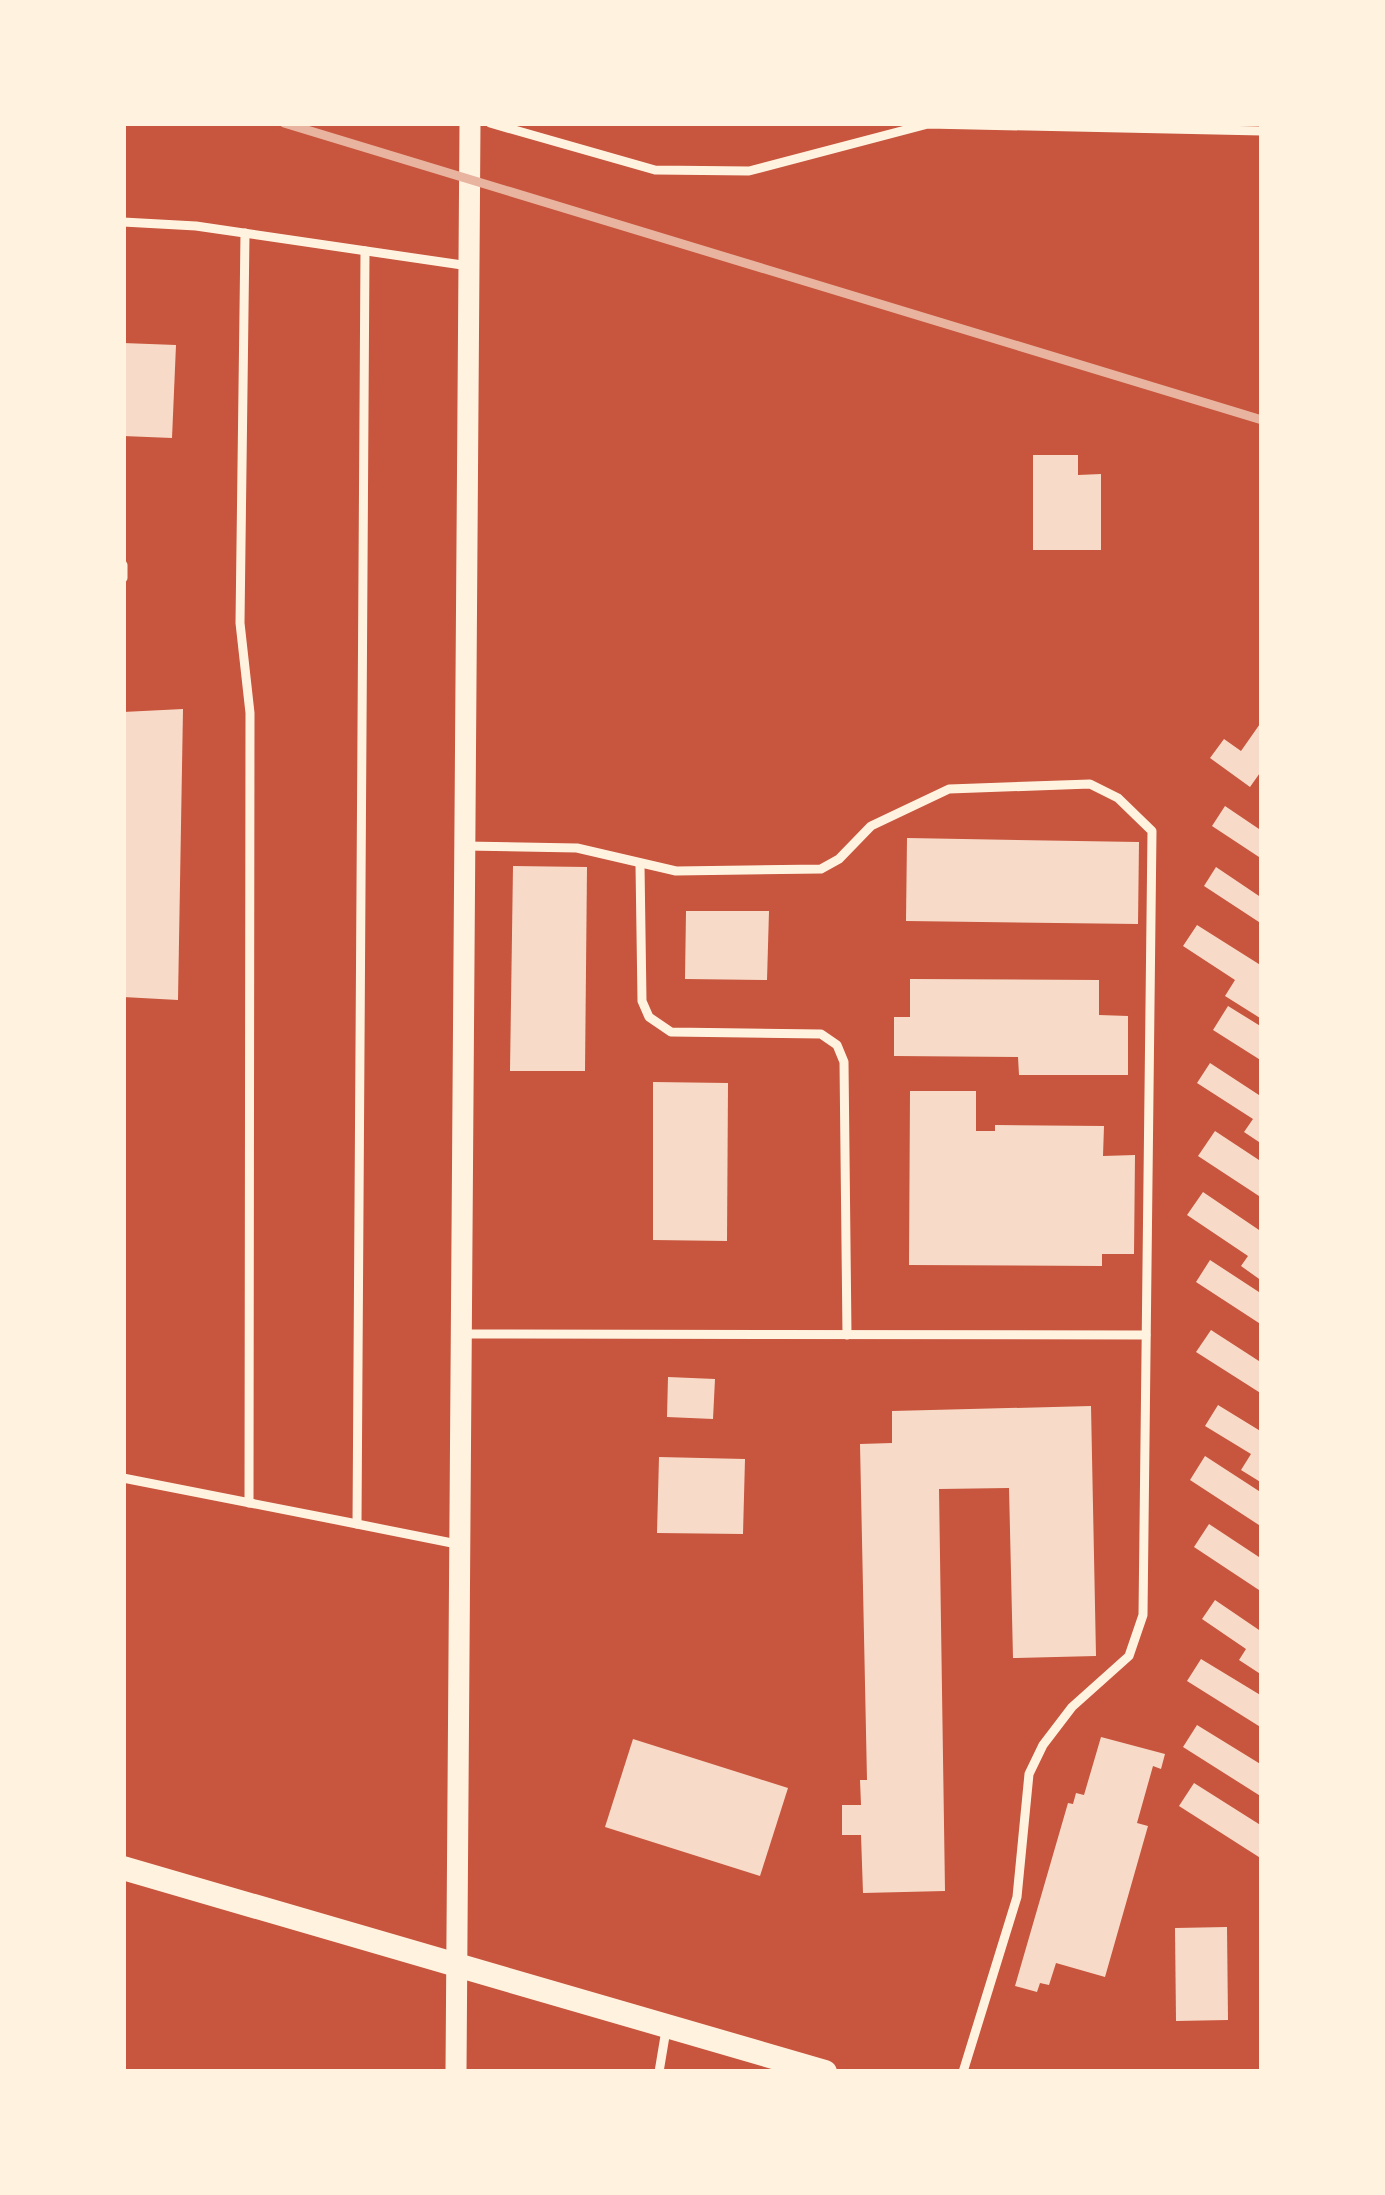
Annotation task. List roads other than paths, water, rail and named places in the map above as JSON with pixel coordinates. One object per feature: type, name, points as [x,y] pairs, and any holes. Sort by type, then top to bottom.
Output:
[{"type":"main road","points":[[123,1868],[825,2072]]},
{"type":"street","points":[[456,2072],[470,123]]},
{"type":"lane","points":[[490,123],[655,170],[749,171],[928,124],[1262,130]]},
{"type":"lane","points":[[123,222],[245,233],[469,266]]},
{"type":"lane","points":[[245,233],[240,583],[250,713],[249,1503]]},
{"type":"lane","points":[[357,1524],[365,251]]},
{"type":"lane","points":[[123,565],[123,578]]},
{"type":"lane","points":[[465,846],[577,848],[676,872],[821,869],[839,859],[871,826],[950,789],[1090,784],[1118,798],[1152,831],[1143,1615],[1129,1656],[1072,1707],[1043,1745],[1029,1774],[1017,1897],[963,2072]]},
{"type":"lane","points":[[640,865],[642,1001],[649,1017],[671,1032],[821,1034],[837,1045],[844,1062],[848,1335]]},
{"type":"lane","points":[[461,1334],[1146,1335]]},
{"type":"lane","points":[[123,1478],[460,1544]]},
{"type":"lane","points":[[658,2072],[667,2026]]},
{"type":"railway","points":[[284,123],[1262,420]]}]
